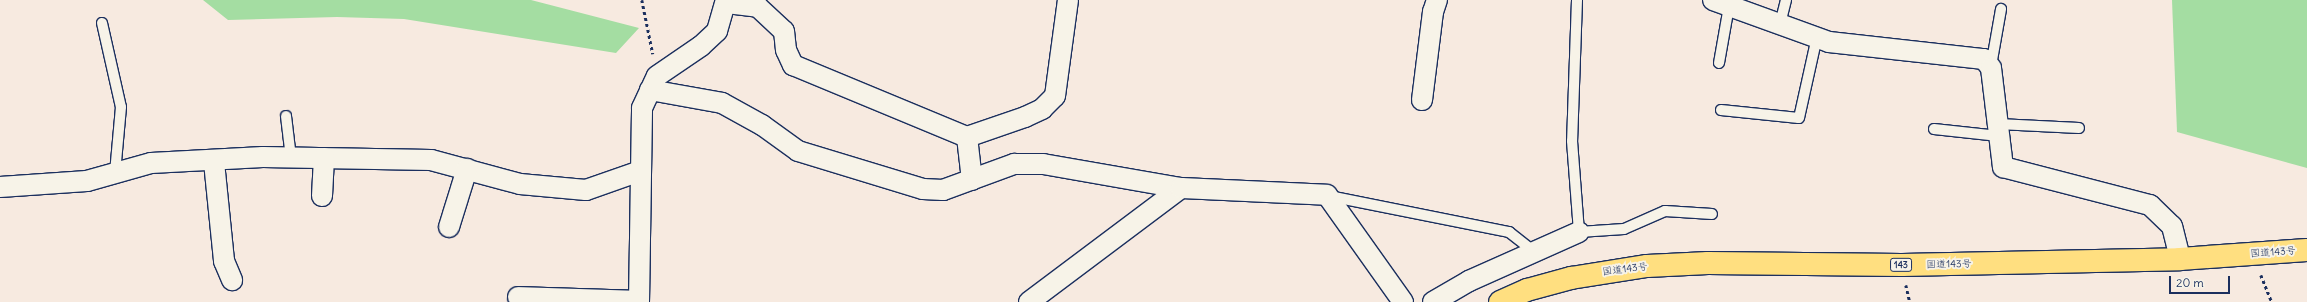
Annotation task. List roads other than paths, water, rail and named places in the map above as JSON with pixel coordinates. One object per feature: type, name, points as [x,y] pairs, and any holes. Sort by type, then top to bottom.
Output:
[{"type":"highway","name":"国道143号","points":[[1500,302],[1527,290],[1571,278],[1647,266],[1708,263],[1902,265],[2180,259],[2307,250]]},
{"type":"street","points":[[518,297],[639,301],[642,108],[654,83],[717,31],[726,1],[758,7],[784,31],[786,50],[793,66],[967,137],[1025,118],[1042,109],[1055,96],[1068,0]]},
{"type":"street","points":[[1422,100],[1433,12],[1437,0]]},
{"type":"street","points":[[1721,3],[1829,42],[1984,59],[1991,68],[2003,167],[2150,205],[2172,226],[2180,259]]},
{"type":"street","points":[[654,83],[722,103],[762,125],[798,151],[923,189],[943,190],[1014,164],[1043,164],[1182,188],[1327,195],[1403,302]]},
{"type":"street","points":[[967,137],[972,180]]},
{"type":"street","points":[[0,188],[87,180],[151,163],[214,162],[291,158],[431,160],[520,184],[586,190],[640,171]]},
{"type":"street","points":[[322,196],[324,158]]},
{"type":"street","points":[[214,162],[224,261],[232,280]]},
{"type":"street","points":[[449,227],[467,169]]},
{"type":"street","points":[[1029,302],[1182,188]]},
{"type":"street","points":[[1433,302],[1469,281],[1579,232]]},
{"type":"lane","points":[[1577,0],[1572,141],[1579,232],[1624,229],[1665,211],[1712,214]]},
{"type":"lane","points":[[1780,24],[1786,0]]},
{"type":"lane","points":[[1719,63],[1721,3]]},
{"type":"lane","points":[[1991,68],[2001,9]]},
{"type":"lane","points":[[102,23],[121,108],[115,173]]},
{"type":"lane","points":[[1721,110],[1799,118],[1817,37]]},
{"type":"lane","points":[[286,116],[291,158]]},
{"type":"lane","points":[[1934,129],[1999,130],[2079,128]]},
{"type":"lane","points":[[1327,195],[1509,232],[1535,252]]}]
